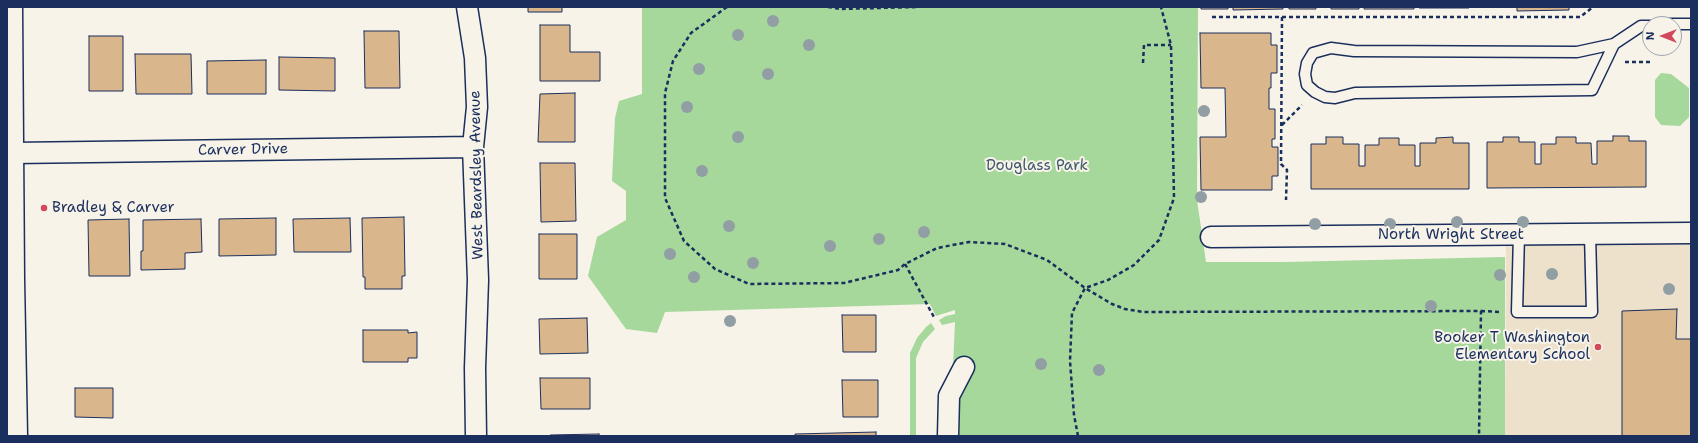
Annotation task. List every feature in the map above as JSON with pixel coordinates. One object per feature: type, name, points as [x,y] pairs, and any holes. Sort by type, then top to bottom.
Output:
[{"type":"main road","points":[[11,7],[9,103],[13,153],[13,279],[16,436]]},
{"type":"street","name":"West Beardsley Avenue","points":[[467,7],[475,65],[477,107],[473,147],[478,280],[475,368],[476,436]]},
{"type":"street","name":"Carver Drive","points":[[13,153],[473,147]]},
{"type":"street","name":"North Wright Street","points":[[1211,237],[1691,233]]},
{"type":"street","points":[[948,436],[949,396],[964,367]]},
{"type":"lane","points":[[1614,44],[1592,90],[1355,93],[1335,98],[1325,97],[1315,92],[1307,85],[1305,74],[1307,63],[1313,53],[1327,49],[1354,51],[1578,52],[1614,44],[1642,26]]},
{"type":"lane","points":[[1519,234],[1517,312],[1592,312],[1590,234]]},
{"type":"path","points":[[727,7],[691,33],[673,61],[665,93],[665,198],[684,241],[715,269],[749,284],[844,283],[898,270],[905,264],[937,248],[969,242],[1005,244],[1047,260],[1085,288],[1112,304],[1125,309],[1143,312],[1481,311],[1479,436]]},
{"type":"path","points":[[828,7],[841,9],[917,7]]},
{"type":"path","points":[[1078,436],[1074,415],[1070,361],[1072,313],[1085,288],[1108,280],[1134,265],[1159,240],[1174,198],[1172,45],[1162,7]]},
{"type":"path","points":[[1212,17],[1580,17],[1593,7]]},
{"type":"path","points":[[1282,17],[1281,164],[1287,170],[1286,200]]},
{"type":"path","points":[[1143,63],[1144,45],[1172,45]]},
{"type":"path","points":[[1606,62],[1653,62]]},
{"type":"path","points":[[1282,126],[1315,92]]},
{"type":"path","points":[[905,264],[935,319]]},
{"type":"shaded area","name":"Booker T Washington Elementary School","points":[[1691,233],[1691,436],[1505,436],[1506,234]]},
{"type":"green space","name":"Douglass Park","points":[[642,7],[1198,7],[1197,200],[1206,262],[1285,262],[1505,257],[1505,436],[950,436],[955,322],[942,325],[939,320],[946,316],[955,314],[955,310],[936,316],[930,304],[665,312],[657,333],[626,329],[588,276],[597,237],[626,220],[626,191],[612,181],[615,118],[619,101],[642,94]]},
{"type":"green space","points":[[1661,73],[1671,74],[1689,88],[1689,117],[1680,126],[1661,125],[1655,117],[1655,80]]},
{"type":"green space","points":[[931,323],[935,329],[923,342],[916,358],[916,436],[910,436],[910,353],[917,338]]},
{"type":"building","points":[[528,7],[562,7],[562,12],[528,12]]},
{"type":"building","points":[[1201,7],[1228,7],[1228,9],[1201,9]]},
{"type":"building","points":[[1233,7],[1283,7],[1283,9],[1233,10]]},
{"type":"building","points":[[1289,7],[1316,7],[1316,9],[1289,9]]},
{"type":"building","points":[[1331,7],[1359,7],[1359,9],[1331,9]]},
{"type":"building","points":[[1364,7],[1414,7],[1414,9],[1364,9]]},
{"type":"building","points":[[1469,7],[1469,8],[1419,8]]},
{"type":"building","points":[[1517,7],[1569,7],[1569,10],[1517,11]]},
{"type":"building","points":[[540,25],[570,25],[570,52],[600,52],[600,81],[540,81]]},
{"type":"building","points":[[364,31],[399,31],[400,88],[365,88]]},
{"type":"building","points":[[1200,33],[1271,33],[1271,45],[1277,45],[1277,73],[1271,73],[1271,88],[1269,88],[1269,109],[1275,109],[1275,139],[1272,139],[1272,147],[1278,147],[1278,176],[1272,176],[1272,190],[1201,190],[1200,137],[1226,137],[1225,88],[1201,88]]},
{"type":"building","points":[[89,36],[123,36],[123,91],[89,91]]},
{"type":"building","points":[[135,54],[191,54],[192,94],[136,94]]},
{"type":"building","points":[[279,57],[335,58],[335,91],[279,90]]},
{"type":"building","points":[[266,60],[266,94],[207,94],[207,61]]},
{"type":"building","points":[[575,93],[575,142],[538,142],[540,94]]},
{"type":"building","points":[[1613,136],[1629,136],[1629,141],[1646,141],[1646,187],[1487,188],[1487,142],[1503,142],[1503,137],[1519,137],[1519,142],[1535,142],[1535,164],[1541,164],[1541,144],[1556,144],[1556,137],[1576,137],[1576,143],[1591,143],[1592,164],[1597,164],[1597,141],[1613,141]]},
{"type":"building","points":[[1326,137],[1343,137],[1343,144],[1359,144],[1359,166],[1365,166],[1365,145],[1379,145],[1379,138],[1399,138],[1399,145],[1415,145],[1415,166],[1420,166],[1420,143],[1436,143],[1436,138],[1453,137],[1453,143],[1469,143],[1469,189],[1311,189],[1311,144],[1326,144]]},
{"type":"building","points":[[540,163],[575,163],[576,221],[541,222]]},
{"type":"building","points":[[404,217],[405,276],[402,276],[402,289],[365,289],[365,277],[363,277],[362,218]]},
{"type":"building","points":[[276,218],[276,255],[219,256],[219,219]]},
{"type":"building","points":[[350,218],[351,252],[294,252],[293,219]]},
{"type":"building","points":[[129,219],[130,276],[89,276],[88,220]]},
{"type":"building","points":[[201,219],[202,252],[185,253],[185,269],[141,270],[141,251],[143,251],[143,220]]},
{"type":"building","points":[[539,234],[577,234],[577,279],[539,279]]},
{"type":"building","points":[[1677,309],[1676,339],[1691,339],[1691,436],[1622,436],[1622,311]]},
{"type":"building","points":[[842,315],[876,315],[876,352],[843,352]]},
{"type":"building","points":[[587,318],[588,353],[540,354],[539,319]]},
{"type":"building","points":[[363,330],[408,330],[408,333],[417,332],[417,358],[408,358],[408,362],[363,362]]},
{"type":"building","points":[[540,378],[590,378],[590,409],[541,409]]},
{"type":"building","points":[[842,380],[878,380],[878,417],[843,417]]},
{"type":"building","points":[[75,388],[113,388],[113,418],[75,417]]},
{"type":"building","points":[[876,432],[876,436],[795,436],[795,434]]},
{"type":"building","points":[[599,434],[599,436],[550,436],[550,435]]},
{"type":"place","name":"Bradley & Carver","points":[[44,208]]},
{"type":"place","name":"Booker T Washington Elementary School","points":[[1598,347]]}]
